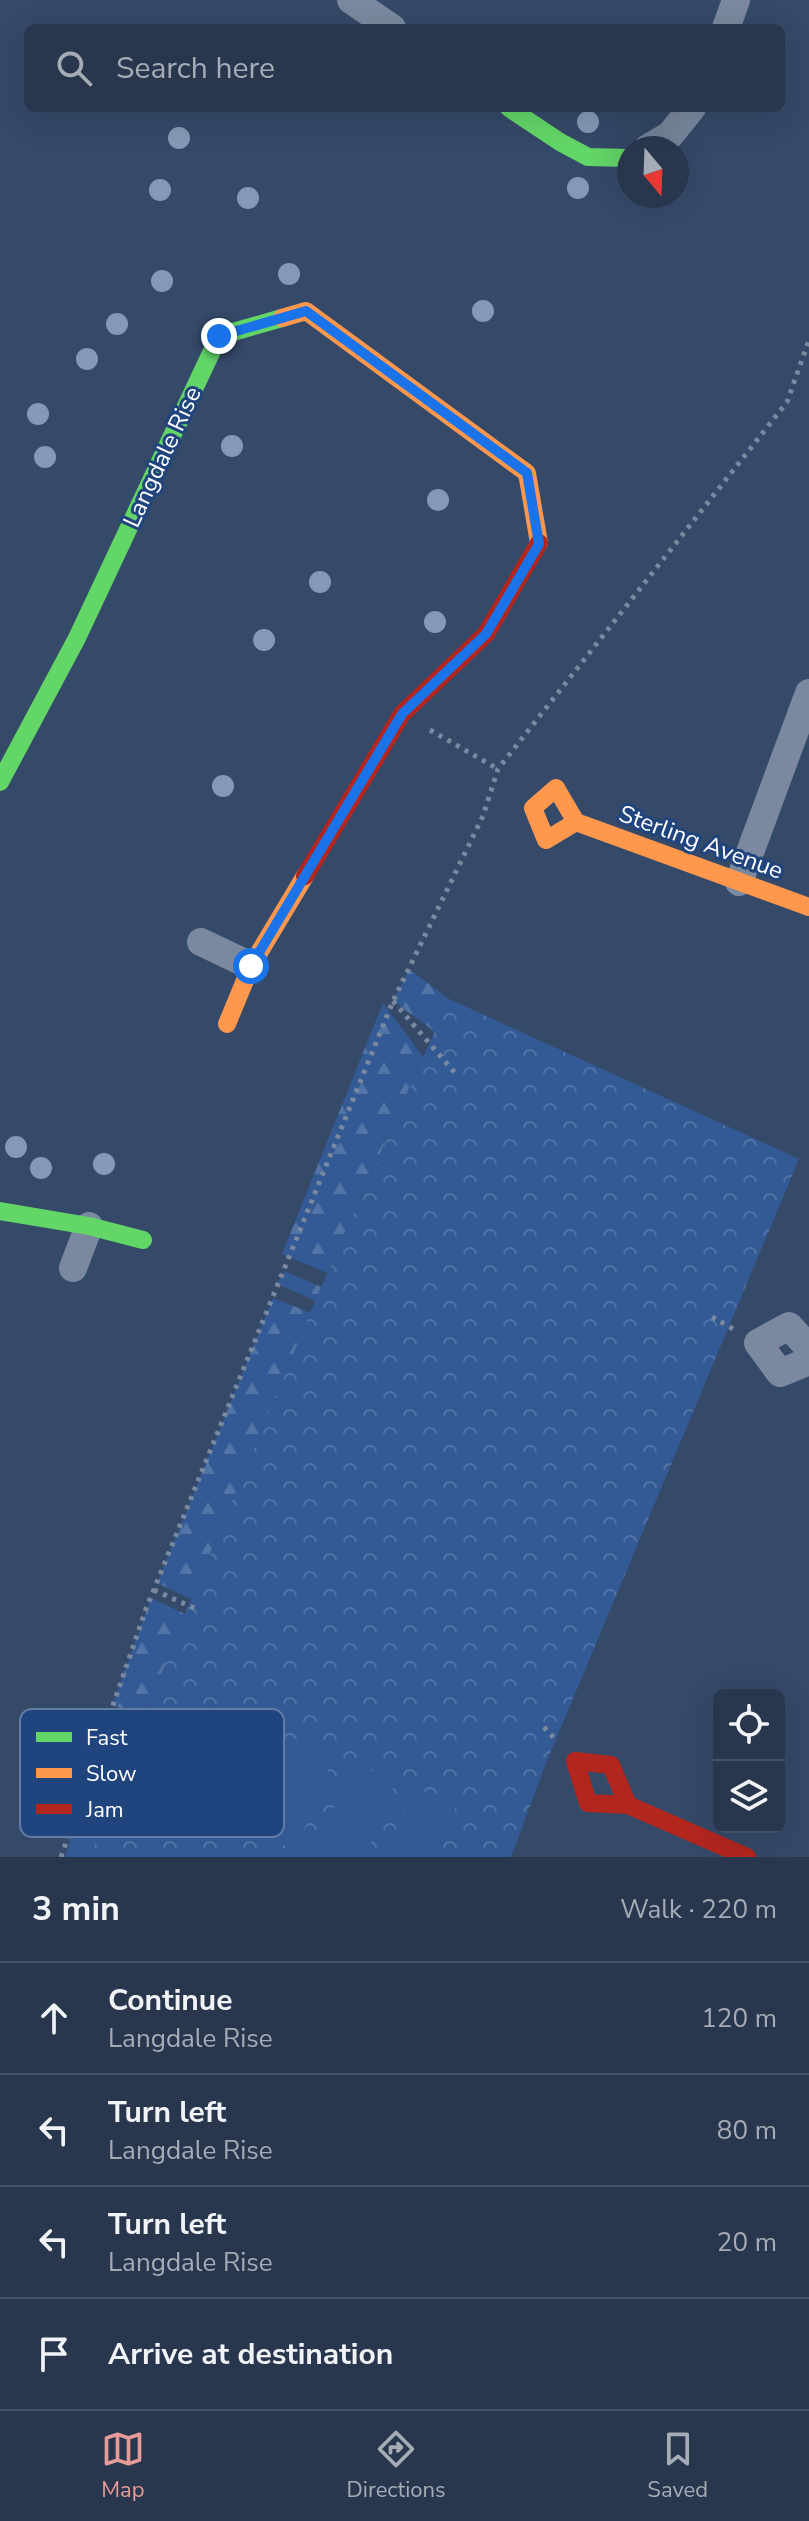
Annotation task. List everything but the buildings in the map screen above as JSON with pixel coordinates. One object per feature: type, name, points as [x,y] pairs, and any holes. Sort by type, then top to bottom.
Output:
[{"type":"street","points":[[351,0],[386,24]]},
{"type":"street","points":[[727,24],[736,0]]},
{"type":"street","points":[[515,112],[588,157],[617,158]]},
{"type":"street","points":[[668,136],[689,112]]},
{"type":"street","name":"Langdale Rise","points":[[0,782],[77,638],[219,336],[306,311],[527,473],[539,544],[486,634],[402,714],[251,966],[227,1024]]},
{"type":"street","points":[[739,882],[809,693]]},
{"type":"street","name":"Sterling Avenue","points":[[576,822],[809,907]]},
{"type":"street","points":[[201,942],[251,966]]},
{"type":"street","points":[[0,1211],[89,1226],[143,1240]]},
{"type":"street","points":[[73,1268],[89,1226]]},
{"type":"street","points":[[809,1348],[789,1326],[758,1343],[780,1373],[809,1361]]},
{"type":"street","points":[[628,1805],[747,1857]]},
{"type":"path","points":[[111,1709],[154,1590],[393,1001],[483,816],[498,769],[787,402],[809,340]]},
{"type":"path","points":[[402,714],[498,769]]},
{"type":"path","points":[[393,1001],[455,1073]]},
{"type":"path","points":[[154,1590],[196,1609]]},
{"type":"path","points":[[61,1857],[68,1837]]},
{"type":"green space","points":[[409,969],[449,999],[435,1032],[393,1001]]},
{"type":"green space","points":[[449,999],[799,1159],[546,1763],[511,1857],[90,1857],[98,1837],[284,1837],[284,1709],[148,1709],[321,1287]]},
{"type":"green space","points":[[383,1003],[423,1057],[327,1273],[282,1254]]},
{"type":"green space","points":[[284,1271],[321,1287],[316,1301],[277,1284]]},
{"type":"green space","points":[[273,1298],[311,1313],[191,1599],[157,1583]]},
{"type":"green space","points":[[151,1598],[185,1614],[148,1709],[122,1709],[112,1705]]},
{"type":"green space","points":[[290,1737],[334,1755],[296,1850],[265,1837],[284,1837],[284,1751]]},
{"type":"green space","points":[[352,1762],[396,1780],[365,1857],[314,1857]]},
{"type":"green space","points":[[413,1787],[457,1804],[436,1857],[385,1857]]},
{"type":"green space","points":[[71,1837],[140,1837],[190,1857],[65,1857]]},
{"type":"traffic: fast","points":[[515,112],[588,157],[617,158]]},
{"type":"traffic: fast","points":[[0,782],[77,638],[219,336],[282,318]]},
{"type":"traffic: fast","points":[[0,1211],[89,1226],[143,1240]]},
{"type":"traffic: slow","points":[[282,318],[306,311],[527,473],[539,543]]},
{"type":"traffic: slow","points":[[576,822],[546,840],[533,808],[556,788],[576,822],[809,907]]},
{"type":"traffic: slow","points":[[227,1024],[251,966],[305,876]]},
{"type":"traffic: jam","points":[[305,876],[402,714],[486,634],[539,543]]},
{"type":"traffic: jam","points":[[628,1805],[611,1765],[575,1761],[588,1803],[628,1805],[747,1857]]},
{"type":"route","points":[[219,336],[306,311],[527,473],[539,544],[486,634],[402,714],[251,966]]}]
